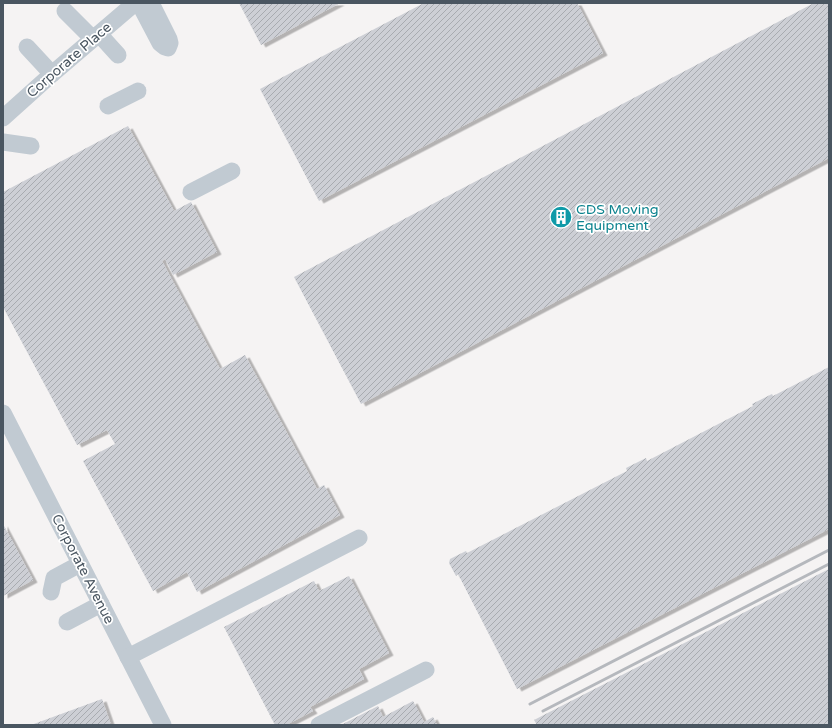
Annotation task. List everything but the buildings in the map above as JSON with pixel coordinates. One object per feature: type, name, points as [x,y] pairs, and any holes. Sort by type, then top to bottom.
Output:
[{"type":"street","name":"Corporate Place","points":[[3,118],[135,3]]},
{"type":"street","points":[[139,3],[160,43],[168,48],[170,43],[169,39],[151,3]]},
{"type":"street","points":[[65,11],[118,55]]},
{"type":"street","points":[[27,47],[52,74]]},
{"type":"street","points":[[108,106],[138,91]]},
{"type":"street","points":[[3,142],[31,146]]},
{"type":"street","points":[[191,192],[232,171]]},
{"type":"street","name":"Corporate Avenue","points":[[6,424],[163,725]]},
{"type":"street","points":[[128,657],[359,538]]},
{"type":"street","points":[[51,592],[54,578],[80,564]]},
{"type":"street","points":[[67,622],[101,604]]},
{"type":"street","points":[[319,725],[426,670]]},
{"type":"railway","points":[[530,704],[829,550]]},
{"type":"railway","points":[[543,711],[829,564]]},
{"type":"place","name":"CDS Moving Equipment","points":[[561,217]]}]
